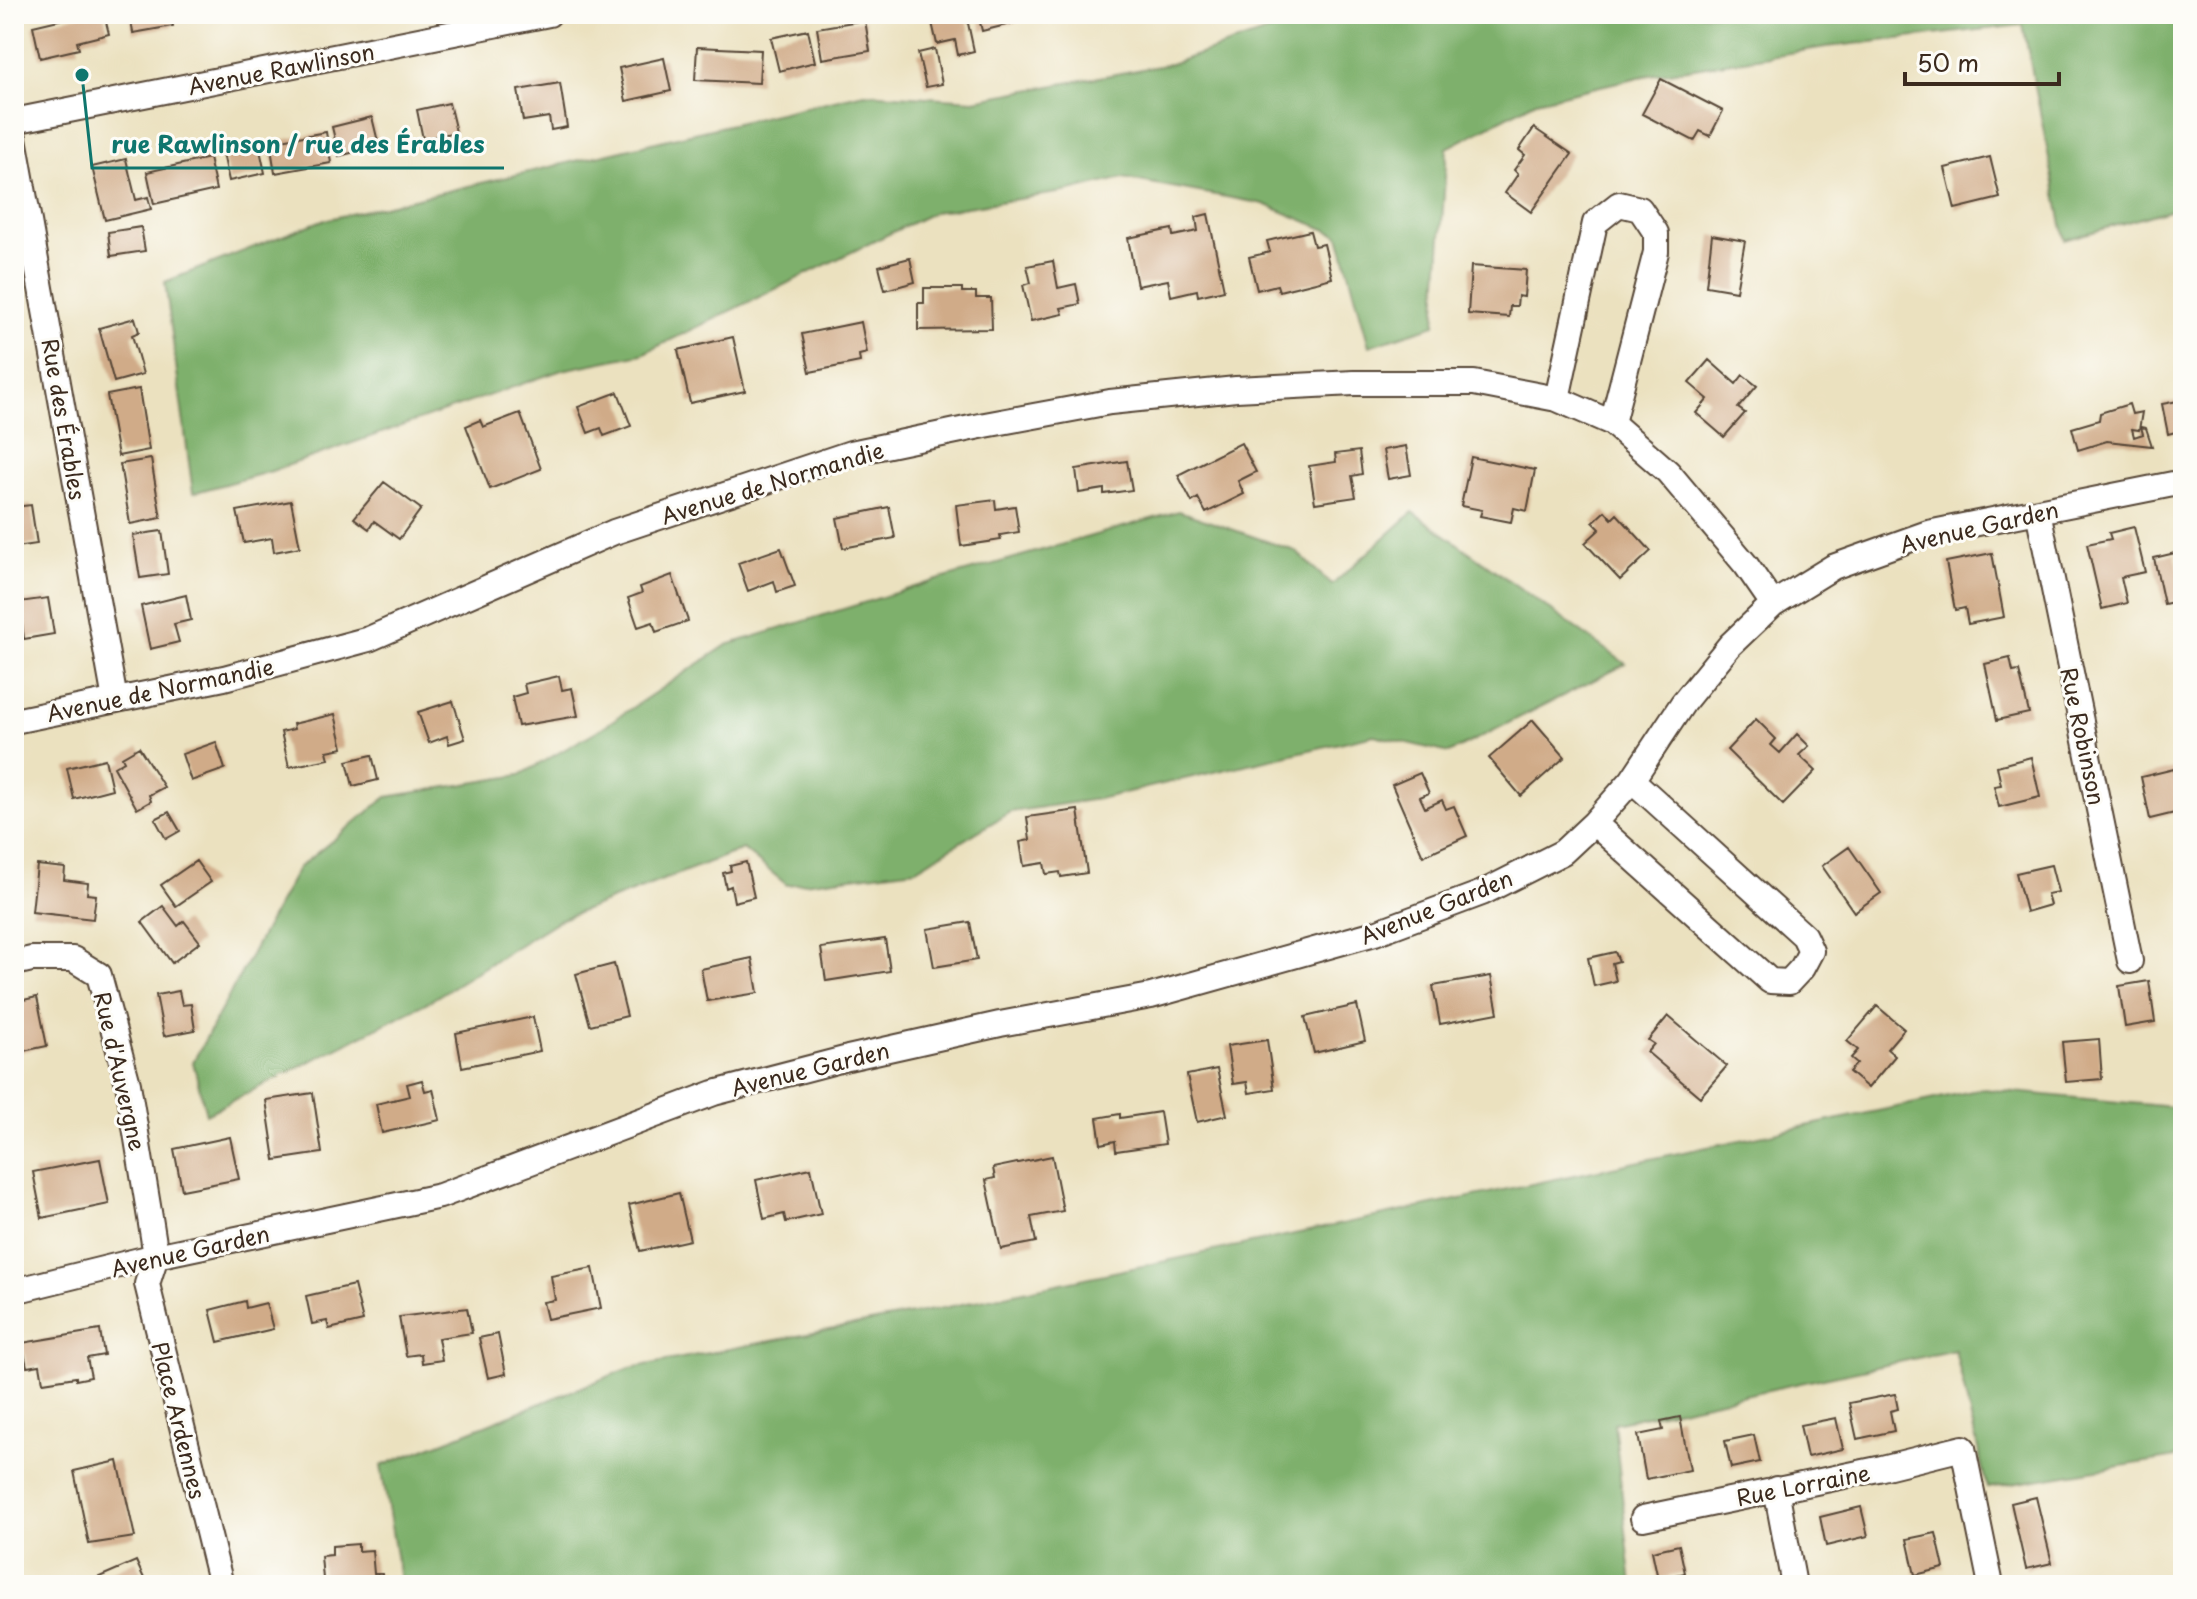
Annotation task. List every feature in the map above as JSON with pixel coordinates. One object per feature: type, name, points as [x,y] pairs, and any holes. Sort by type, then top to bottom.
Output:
[{"type":"street","name":"Avenue Rawlinson","points":[[14,121],[549,14]]},
{"type":"street","name":"Rue des Érables","points":[[14,138],[115,700]]},
{"type":"street","points":[[1557,399],[1595,223],[1619,204],[1640,209],[1656,233],[1656,252],[1612,423]]},
{"type":"street","name":"Avenue de Normandie","points":[[14,721],[224,678],[369,639],[614,532],[851,453],[1110,402],[1236,389],[1325,384],[1474,383],[1557,399],[1612,423],[1668,472],[1746,565],[1773,604]]},
{"type":"street","name":"Avenue Garden","points":[[14,1291],[156,1256],[440,1196],[714,1093],[848,1058],[1000,1024],[1151,996],[1375,933],[1495,886],[1563,852],[1632,780],[1692,691],[1730,645],[1773,604],[1833,567],[1928,533],[2183,482]]},
{"type":"street","name":"Rue Robinson","points":[[2038,511],[2130,961]]},
{"type":"street","points":[[1594,823],[1770,981],[1789,982],[1798,974],[1811,951],[1804,936],[1632,780]]},
{"type":"street","name":"Rue d'Auvergne","points":[[14,963],[32,959],[73,959],[99,975],[128,1084],[156,1256]]},
{"type":"street","name":"Place Ardennes","points":[[156,1256],[147,1284],[221,1585]]},
{"type":"street","name":"Rue Lorraine","points":[[1643,1518],[1963,1448],[1991,1585]]},
{"type":"street","points":[[1776,1489],[1794,1585]]},
{"type":"green space","points":[[1330,14],[2183,14],[2183,206],[2065,240],[2023,25],[1826,47],[1644,76],[1536,101],[1447,148],[1435,325],[1369,346],[1339,235],[1264,204],[1123,178],[1070,191],[934,212],[642,354],[562,370],[272,471],[193,493],[165,282],[320,221],[864,93],[974,100],[1170,64]]},
{"type":"green space","points":[[1179,511],[1295,551],[1332,585],[1413,512],[1626,664],[1449,753],[1374,735],[1098,799],[1010,812],[916,869],[787,885],[743,849],[559,920],[430,1001],[206,1114],[193,1062],[298,868],[387,797],[520,775],[600,729],[727,645],[934,581]]},
{"type":"green space","points":[[1982,1089],[2183,1108],[2183,1456],[1987,1488],[1955,1350],[1614,1423],[1632,1585],[401,1585],[381,1466],[630,1368],[943,1308]]},
{"type":"building","points":[[84,14],[104,14],[109,34],[77,42],[79,49],[40,58],[33,26]]},
{"type":"building","points":[[130,14],[171,14],[173,26],[133,33]]},
{"type":"building","points":[[930,14],[966,14],[974,51],[958,55],[955,40],[937,44]]},
{"type":"building","points":[[978,14],[1020,14],[1022,21],[982,31]]},
{"type":"building","points":[[865,20],[870,51],[822,59],[817,28]]},
{"type":"building","points":[[808,30],[815,62],[779,71],[771,38]]},
{"type":"building","points":[[697,47],[761,50],[759,83],[695,80]]},
{"type":"building","points":[[935,49],[942,84],[926,87],[918,53]]},
{"type":"building","points":[[664,58],[671,91],[626,101],[619,68]]},
{"type":"building","points":[[1661,79],[1723,111],[1710,136],[1700,131],[1694,141],[1642,114]]},
{"type":"building","points":[[560,83],[567,127],[551,130],[549,117],[523,121],[518,90]]},
{"type":"building","points":[[449,103],[456,132],[423,139],[417,110]]},
{"type":"building","points":[[372,117],[379,146],[339,156],[332,127]]},
{"type":"building","points":[[1534,128],[1572,154],[1531,212],[1505,193],[1518,174],[1514,170],[1525,155],[1519,150]]},
{"type":"building","points":[[326,132],[331,163],[275,173],[270,142]]},
{"type":"building","points":[[259,145],[265,173],[229,181],[223,153]]},
{"type":"building","points":[[1990,157],[2000,198],[1955,209],[1945,168]]},
{"type":"building","points":[[209,158],[216,190],[154,204],[147,172]]},
{"type":"building","points":[[126,159],[136,200],[148,197],[151,209],[105,220],[92,167]]},
{"type":"building","points":[[1208,214],[1224,290],[1198,296],[1197,290],[1171,296],[1168,280],[1137,286],[1128,238],[1172,229],[1173,236],[1198,231],[1196,217]]},
{"type":"building","points":[[141,227],[145,251],[111,256],[108,232]]},
{"type":"building","points":[[1310,231],[1314,246],[1324,244],[1332,278],[1279,291],[1277,285],[1257,290],[1249,257],[1270,252],[1267,241]]},
{"type":"building","points":[[1712,235],[1745,241],[1736,291],[1706,286]]},
{"type":"building","points":[[910,258],[915,282],[885,290],[879,266]]},
{"type":"building","points":[[1053,261],[1058,288],[1076,284],[1080,304],[1061,308],[1063,314],[1031,321],[1023,285],[1031,283],[1027,266]]},
{"type":"building","points":[[1471,266],[1526,270],[1524,297],[1518,296],[1517,306],[1510,306],[1509,317],[1468,314]]},
{"type":"building","points":[[924,288],[962,288],[962,292],[976,292],[976,298],[991,298],[992,329],[918,330],[918,303],[924,303]]},
{"type":"building","points":[[135,318],[139,332],[132,335],[143,374],[114,382],[99,328]]},
{"type":"building","points":[[861,322],[867,353],[859,355],[860,362],[810,372],[802,334]]},
{"type":"building","points":[[733,337],[745,391],[690,403],[678,350]]},
{"type":"building","points":[[1709,360],[1736,384],[1743,375],[1757,386],[1738,408],[1745,413],[1724,437],[1696,413],[1708,399],[1689,383]]},
{"type":"building","points":[[139,389],[149,450],[118,456],[107,395]]},
{"type":"building","points":[[618,392],[631,426],[604,436],[601,428],[588,433],[578,407]]},
{"type":"building","points":[[2183,400],[2183,430],[2168,434],[2162,404]]},
{"type":"building","points":[[2129,404],[2132,414],[2142,412],[2139,430],[2132,429],[2134,437],[2143,434],[2141,427],[2146,428],[2152,446],[2107,441],[2078,450],[2072,428],[2099,420],[2100,413]]},
{"type":"building","points":[[520,413],[541,469],[490,489],[466,426],[480,420],[483,427]]},
{"type":"building","points":[[1241,443],[1256,472],[1238,481],[1244,494],[1206,513],[1198,498],[1192,502],[1178,475]]},
{"type":"building","points":[[1406,446],[1411,475],[1388,479],[1383,450]]},
{"type":"building","points":[[1359,451],[1362,474],[1352,476],[1356,497],[1315,503],[1309,466],[1336,462],[1335,454]]},
{"type":"building","points":[[1471,457],[1535,470],[1527,511],[1514,508],[1511,522],[1480,516],[1482,510],[1461,506]]},
{"type":"building","points":[[151,459],[161,518],[130,524],[120,464]]},
{"type":"building","points":[[1127,461],[1132,490],[1104,494],[1104,489],[1079,493],[1076,469]]},
{"type":"building","points":[[384,482],[421,509],[399,539],[374,521],[369,529],[354,518]]},
{"type":"building","points":[[995,500],[996,509],[1015,506],[1019,532],[1000,535],[1001,540],[961,546],[956,505]]},
{"type":"building","points":[[291,501],[300,547],[274,552],[272,538],[244,543],[237,511]]},
{"type":"building","points":[[31,505],[37,544],[16,547],[14,507]]},
{"type":"building","points":[[889,507],[895,538],[843,548],[837,518]]},
{"type":"building","points":[[1605,511],[1612,519],[1617,514],[1651,551],[1620,580],[1585,543],[1600,529],[1593,522]]},
{"type":"building","points":[[2134,527],[2145,572],[2121,577],[2127,603],[2102,609],[2087,544],[2111,539],[2109,533]]},
{"type":"building","points":[[162,531],[168,574],[140,578],[133,535]]},
{"type":"building","points":[[781,548],[795,586],[777,592],[774,581],[748,591],[738,563]]},
{"type":"building","points":[[1992,553],[2004,617],[1968,624],[1965,608],[1955,610],[1946,562]]},
{"type":"building","points":[[2175,553],[2183,600],[2164,604],[2154,558]]},
{"type":"building","points":[[672,575],[688,621],[656,632],[653,622],[638,627],[628,598],[642,593],[640,587]]},
{"type":"building","points":[[186,595],[191,620],[174,624],[179,642],[150,649],[141,606]]},
{"type":"building","points":[[48,598],[54,634],[24,639],[19,602]]},
{"type":"building","points":[[2010,658],[2013,672],[2019,671],[2029,713],[1997,720],[1985,664]]},
{"type":"building","points":[[559,676],[562,690],[572,688],[578,716],[518,726],[512,697],[526,693],[524,684]]},
{"type":"building","points":[[453,701],[465,739],[449,744],[447,736],[429,743],[418,712]]},
{"type":"building","points":[[335,714],[343,748],[327,751],[329,759],[289,767],[281,732],[294,729],[293,724]]},
{"type":"building","points":[[1756,719],[1776,739],[1771,745],[1780,753],[1797,734],[1809,746],[1799,755],[1816,771],[1783,805],[1727,750]]},
{"type":"building","points":[[1533,720],[1565,757],[1521,796],[1489,758]]},
{"type":"building","points":[[216,742],[225,769],[191,781],[182,754]]},
{"type":"building","points":[[139,747],[164,787],[149,795],[151,801],[137,809],[114,767],[124,761],[122,757]]},
{"type":"building","points":[[372,755],[378,780],[353,786],[347,761]]},
{"type":"building","points":[[2031,757],[2040,797],[1999,807],[1994,786],[2001,785],[1997,766]]},
{"type":"building","points":[[105,759],[112,789],[74,799],[67,768]]},
{"type":"building","points":[[2174,769],[2183,811],[2150,819],[2141,777]]},
{"type":"building","points":[[1420,773],[1429,793],[1420,797],[1425,808],[1442,800],[1446,809],[1454,806],[1467,836],[1423,856],[1392,785]]},
{"type":"building","points":[[1078,810],[1087,873],[1061,877],[1060,872],[1046,874],[1044,863],[1024,866],[1020,842],[1030,840],[1027,817]]},
{"type":"building","points":[[169,812],[180,831],[166,839],[155,819]]},
{"type":"building","points":[[1849,847],[1881,893],[1854,912],[1822,866]]},
{"type":"building","points":[[196,861],[211,882],[176,906],[161,885]]},
{"type":"building","points":[[746,862],[754,897],[734,902],[731,886],[726,888],[723,873],[731,871],[730,866]]},
{"type":"building","points":[[37,865],[65,868],[64,880],[88,883],[87,894],[96,895],[93,919],[32,912]]},
{"type":"building","points":[[2051,865],[2058,892],[2047,894],[2050,905],[2026,912],[2016,873]]},
{"type":"building","points":[[163,906],[178,926],[184,921],[200,942],[172,963],[142,922]]},
{"type":"building","points":[[970,922],[977,960],[934,967],[927,929]]},
{"type":"building","points":[[885,939],[890,971],[826,981],[821,948]]},
{"type":"building","points":[[1615,952],[1619,961],[1612,963],[1616,981],[1594,986],[1588,958]]},
{"type":"building","points":[[752,958],[758,993],[707,1001],[701,969]]},
{"type":"building","points":[[614,964],[627,1016],[590,1025],[576,974]]},
{"type":"building","points":[[1491,976],[1498,1013],[1440,1024],[1433,986]]},
{"type":"building","points":[[2149,981],[2155,1022],[2125,1027],[2119,986]]},
{"type":"building","points":[[179,991],[182,1005],[191,1004],[195,1030],[164,1036],[156,995]]},
{"type":"building","points":[[37,997],[47,1046],[14,1053],[14,1002]]},
{"type":"building","points":[[1357,1005],[1365,1041],[1314,1053],[1305,1017]]},
{"type":"building","points":[[1877,1006],[1904,1029],[1887,1049],[1895,1056],[1868,1088],[1849,1072],[1857,1063],[1851,1058],[1858,1050],[1847,1041]]},
{"type":"building","points":[[1668,1016],[1727,1066],[1700,1097],[1647,1052],[1654,1044],[1648,1040]]},
{"type":"building","points":[[533,1017],[540,1051],[462,1067],[456,1033]]},
{"type":"building","points":[[2099,1039],[2102,1079],[2066,1082],[2062,1042]]},
{"type":"building","points":[[1267,1040],[1274,1089],[1249,1093],[1247,1082],[1233,1084],[1227,1046]]},
{"type":"building","points":[[1217,1069],[1227,1115],[1197,1122],[1187,1075]]},
{"type":"building","points":[[422,1080],[425,1091],[433,1089],[440,1120],[382,1133],[376,1104],[410,1096],[407,1084]]},
{"type":"building","points":[[313,1093],[322,1153],[275,1160],[266,1100]]},
{"type":"building","points":[[1160,1112],[1165,1144],[1116,1151],[1115,1141],[1101,1144],[1097,1118]]},
{"type":"building","points":[[230,1137],[239,1179],[182,1190],[174,1149]]},
{"type":"building","points":[[1052,1156],[1063,1211],[1031,1217],[1036,1242],[1001,1249],[986,1180],[995,1178],[993,1168]]},
{"type":"building","points":[[100,1159],[109,1204],[42,1218],[33,1172]]},
{"type":"building","points":[[811,1168],[821,1214],[786,1222],[784,1214],[764,1219],[756,1180]]},
{"type":"building","points":[[679,1193],[690,1240],[640,1251],[629,1205]]},
{"type":"building","points":[[593,1268],[601,1308],[547,1319],[543,1302],[555,1300],[551,1276]]},
{"type":"building","points":[[354,1285],[363,1321],[329,1329],[327,1321],[312,1324],[306,1296]]},
{"type":"building","points":[[245,1301],[246,1308],[266,1303],[273,1329],[218,1342],[210,1310]]},
{"type":"building","points":[[467,1308],[472,1333],[438,1338],[442,1360],[422,1363],[421,1354],[406,1356],[399,1317]]},
{"type":"building","points":[[100,1330],[104,1355],[87,1358],[91,1377],[43,1382],[40,1365],[27,1367],[22,1343]]},
{"type":"building","points":[[498,1334],[506,1374],[488,1378],[479,1338]]},
{"type":"building","points":[[1895,1394],[1898,1409],[1890,1411],[1894,1431],[1857,1439],[1849,1403]]},
{"type":"building","points":[[1680,1417],[1690,1470],[1646,1479],[1638,1435],[1663,1430],[1661,1421]]},
{"type":"building","points":[[1836,1418],[1843,1449],[1807,1457],[1800,1425]]},
{"type":"building","points":[[1754,1435],[1760,1462],[1731,1468],[1725,1441]]},
{"type":"building","points":[[118,1461],[135,1537],[89,1544],[74,1471]]},
{"type":"building","points":[[2036,1497],[2052,1563],[2026,1569],[2011,1503]]},
{"type":"building","points":[[1861,1507],[1868,1536],[1826,1546],[1820,1517]]},
{"type":"building","points":[[1936,1533],[1944,1568],[1915,1575],[1907,1539]]},
{"type":"building","points":[[358,1544],[358,1551],[372,1550],[374,1574],[382,1574],[383,1585],[320,1585],[323,1579],[321,1556],[332,1555],[332,1546]]},
{"type":"building","points":[[1679,1545],[1685,1573],[1658,1579],[1652,1551]]},
{"type":"building","points":[[136,1561],[147,1585],[81,1585]]},
{"type":"place","name":"rue Rawlinson / rue des Érables","points":[[82,75]]}]
